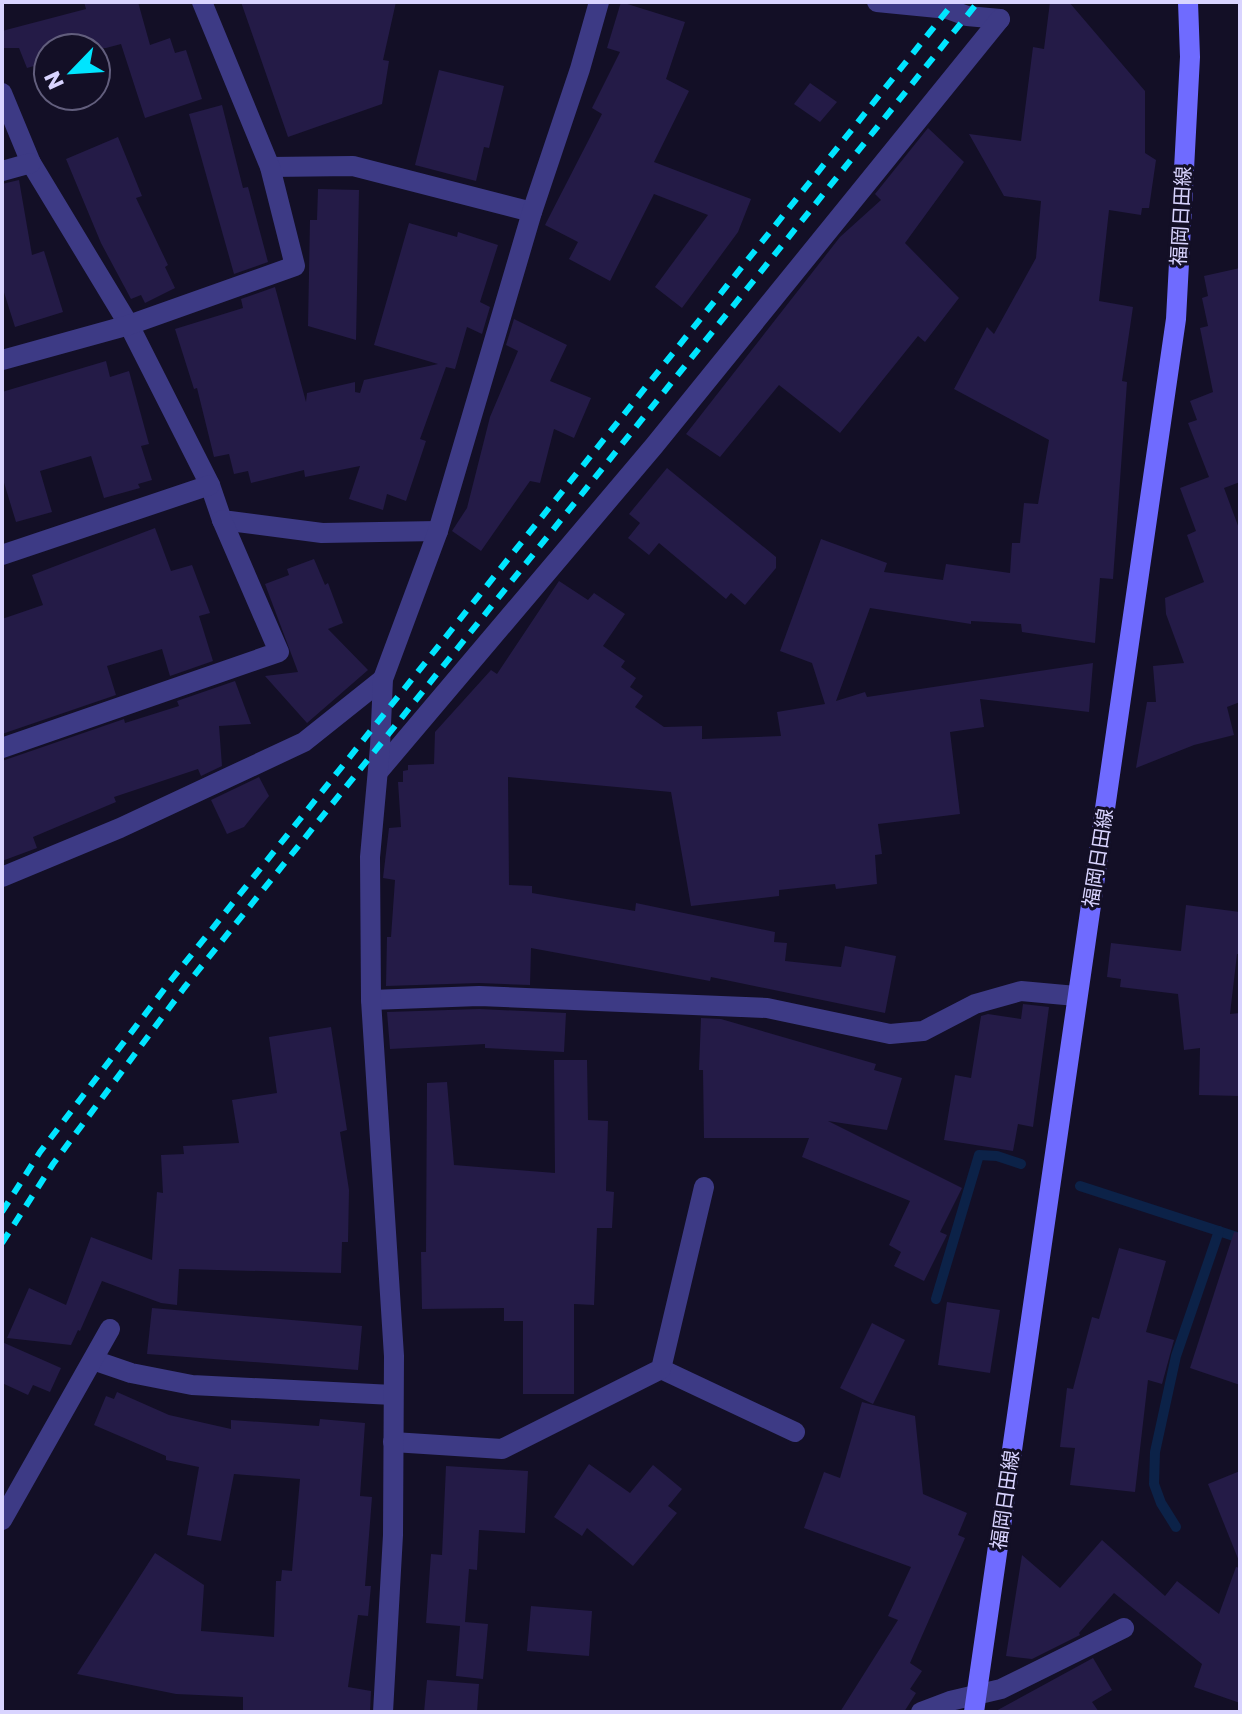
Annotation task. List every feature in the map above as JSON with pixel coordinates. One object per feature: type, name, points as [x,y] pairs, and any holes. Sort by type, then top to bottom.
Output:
[{"type":"main road","name":"福岡日田線","points":[[975,1703],[1176,319],[1190,57],[1188,2]]},
{"type":"street","points":[[2,360],[129,325],[295,266],[270,167],[202,2]]},
{"type":"street","points":[[383,1712],[393,1535],[394,1356],[371,1000],[370,857],[383,679],[438,531],[532,212],[599,2]]},
{"type":"street","points":[[378,772],[654,446],[1000,19],[967,16],[948,9],[877,2]]},
{"type":"street","points":[[2,93],[31,163],[129,325],[210,485],[279,652],[2,748]]},
{"type":"street","points":[[2,171],[31,163]]},
{"type":"street","points":[[270,167],[353,166],[532,212]]},
{"type":"street","points":[[2,555],[210,485]]},
{"type":"street","points":[[222,520],[322,533],[438,531]]},
{"type":"street","points":[[2,877],[120,828],[304,742],[383,679]]},
{"type":"street","points":[[371,1000],[479,996],[767,1008],[890,1034],[923,1031],[975,1004],[1021,991],[1076,996]]},
{"type":"street","points":[[393,1442],[502,1449],[661,1369],[704,1187]]},
{"type":"street","points":[[2,1520],[110,1329]]},
{"type":"street","points":[[93,1360],[131,1373],[192,1385],[393,1395]]},
{"type":"street","points":[[661,1369],[795,1432]]},
{"type":"street","points":[[921,1712],[975,1703],[1124,1628]]},
{"type":"building","points":[[84,2],[138,2],[150,45],[170,38],[175,53],[186,50],[202,99],[145,118],[121,44],[112,46],[112,32],[32,32],[32,67],[27,68],[19,48],[2,48],[2,31],[86,9]]},
{"type":"building","points":[[241,2],[396,2],[383,60],[389,61],[382,104],[288,137]]},
{"type":"building","points":[[621,2],[685,22],[666,79],[689,91],[654,162],[751,199],[738,232],[682,308],[655,287],[708,215],[654,194],[610,281],[569,259],[578,242],[545,225],[602,114],[592,108],[620,52],[607,48]]},
{"type":"building","points":[[1050,2],[1069,2],[1145,91],[1145,153],[1156,160],[1149,208],[1142,208],[1141,215],[1109,210],[1099,301],[1133,307],[1122,381],[1127,382],[1113,579],[1100,578],[1095,643],[1022,632],[1021,624],[971,621],[971,624],[870,608],[836,701],[865,692],[867,697],[1093,663],[1089,712],[980,699],[984,727],[950,732],[960,814],[878,824],[882,854],[875,855],[877,884],[836,889],[835,884],[779,890],[779,896],[691,906],[671,792],[508,777],[509,885],[532,886],[532,893],[635,911],[636,903],[775,932],[774,942],[787,943],[785,961],[841,967],[845,946],[896,956],[885,1013],[711,977],[710,981],[531,948],[530,985],[386,986],[387,937],[391,937],[395,880],[383,878],[389,828],[401,827],[398,782],[403,782],[403,771],[408,770],[408,765],[434,764],[435,732],[491,670],[497,674],[559,581],[588,600],[594,593],[625,614],[603,646],[625,661],[621,667],[636,678],[630,687],[643,696],[635,707],[664,727],[702,726],[702,739],[781,736],[777,712],[825,704],[812,663],[780,651],[821,539],[887,563],[884,572],[943,580],[946,564],[1010,573],[1012,543],[1020,543],[1024,503],[1038,504],[1049,440],[954,389],[987,327],[994,334],[1036,258],[1041,201],[1004,196],[969,134],[1021,141],[1033,47],[1044,49]]},
{"type":"building","points":[[439,70],[504,86],[489,148],[484,147],[476,181],[415,165]]},
{"type":"building","points":[[810,83],[837,102],[820,122],[794,104]]},
{"type":"building","points":[[222,105],[243,188],[248,187],[268,262],[234,274],[189,114]]},
{"type":"building","points":[[928,128],[964,162],[905,243],[959,298],[925,342],[918,336],[840,433],[779,385],[720,457],[686,434],[840,237],[881,200],[875,194]]},
{"type":"building","points":[[118,137],[142,196],[136,198],[168,265],[165,267],[175,288],[145,303],[141,295],[131,299],[101,243],[66,159]]},
{"type":"building","points":[[19,180],[32,255],[44,251],[63,312],[15,327],[2,286],[2,184]]},
{"type":"building","points":[[318,189],[359,190],[356,340],[308,326],[310,220],[317,220]]},
{"type":"building","points":[[409,223],[457,237],[458,232],[498,245],[480,302],[490,307],[482,334],[467,327],[455,369],[446,367],[420,439],[426,441],[406,501],[387,494],[383,510],[349,499],[360,466],[305,477],[304,470],[251,483],[248,471],[234,474],[229,454],[214,457],[197,388],[194,389],[175,329],[243,308],[241,299],[275,287],[306,402],[307,393],[355,382],[355,392],[360,393],[364,380],[438,364],[374,345]]},
{"type":"building","points":[[1240,268],[1240,482],[1224,488],[1240,531],[1240,702],[1227,707],[1234,735],[1194,745],[1136,768],[1147,702],[1156,702],[1153,666],[1184,663],[1166,614],[1165,598],[1204,582],[1187,535],[1196,531],[1180,488],[1209,477],[1188,423],[1197,420],[1190,401],[1213,392],[1200,328],[1208,326],[1202,298],[1208,296],[1204,276]]},
{"type":"building","points":[[514,319],[567,345],[550,381],[591,398],[574,438],[554,429],[540,483],[530,481],[481,551],[452,531],[467,508],[490,417],[518,351],[506,345]]},
{"type":"building","points":[[106,361],[110,377],[129,371],[149,444],[141,446],[152,480],[138,484],[140,488],[104,498],[91,456],[40,471],[52,512],[16,522],[2,476],[2,392]]},
{"type":"building","points":[[667,468],[776,557],[776,568],[745,605],[731,593],[726,599],[659,543],[649,555],[628,538],[640,523],[629,514]]},
{"type":"building","points":[[155,528],[171,571],[192,565],[210,613],[199,616],[213,661],[170,676],[162,649],[107,666],[116,695],[2,734],[2,619],[43,605],[32,575]]},
{"type":"building","points":[[314,559],[325,585],[328,583],[343,623],[328,629],[368,670],[307,723],[265,676],[298,672],[265,584],[289,575],[287,569]]},
{"type":"building","points":[[235,681],[251,724],[219,726],[222,766],[201,776],[198,769],[114,797],[116,802],[33,837],[37,848],[2,861],[2,761],[124,719],[125,723],[179,706],[177,701]]},
{"type":"building","points":[[259,777],[269,796],[244,827],[227,834],[211,800]]},
{"type":"building","points":[[1186,905],[1240,912],[1240,954],[1237,954],[1230,1014],[1240,1013],[1240,1096],[1199,1095],[1200,1048],[1184,1050],[1178,994],[1120,987],[1121,979],[1107,977],[1111,943],[1181,951]]},
{"type":"building","points":[[1023,1004],[1049,1007],[1033,1127],[1018,1124],[1013,1151],[944,1140],[955,1075],[971,1078],[981,1016],[988,1014],[1021,1019]]},
{"type":"building","points":[[479,1009],[566,1013],[564,1052],[485,1048],[485,1044],[390,1049],[387,1012]]},
{"type":"building","points":[[701,1018],[721,1019],[876,1064],[874,1070],[902,1078],[887,1130],[828,1121],[962,1188],[940,1232],[947,1235],[924,1281],[894,1266],[901,1252],[889,1245],[910,1201],[802,1157],[809,1138],[704,1138],[703,1070],[699,1070]]},
{"type":"building","points":[[331,1027],[347,1130],[340,1132],[349,1190],[348,1242],[342,1242],[341,1273],[179,1269],[177,1305],[161,1303],[102,1281],[71,1345],[7,1338],[29,1288],[66,1305],[91,1237],[152,1260],[157,1192],[163,1193],[161,1155],[184,1154],[183,1146],[239,1143],[232,1100],[277,1093],[269,1037]]},
{"type":"building","points":[[554,1060],[587,1060],[588,1120],[608,1121],[606,1191],[614,1192],[612,1228],[597,1228],[594,1305],[574,1304],[574,1394],[523,1394],[523,1321],[504,1321],[504,1308],[422,1309],[421,1252],[426,1252],[427,1083],[447,1082],[454,1165],[555,1173]]},
{"type":"building","points":[[1234,1232],[1240,1233],[1240,1385],[1190,1368]]},
{"type":"building","points":[[1119,1248],[1166,1261],[1146,1332],[1174,1340],[1162,1384],[1148,1380],[1135,1492],[1070,1485],[1075,1448],[1060,1447],[1067,1388],[1073,1389],[1092,1317],[1099,1319]]},
{"type":"building","points":[[947,1302],[1000,1310],[990,1373],[938,1365]]},
{"type":"building","points":[[152,1308],[362,1326],[358,1370],[147,1354]]},
{"type":"building","points":[[872,1323],[905,1340],[873,1404],[840,1388]]},
{"type":"building","points":[[2,1342],[61,1368],[50,1392],[33,1385],[28,1395],[2,1383]]},
{"type":"building","points":[[117,1392],[169,1415],[231,1429],[231,1420],[319,1426],[320,1419],[365,1423],[360,1496],[372,1497],[365,1586],[371,1586],[368,1616],[358,1615],[348,1687],[371,1691],[370,1712],[243,1712],[243,1697],[176,1694],[77,1674],[155,1553],[204,1585],[201,1631],[274,1637],[276,1581],[281,1581],[282,1570],[292,1571],[300,1479],[234,1474],[221,1541],[187,1535],[199,1467],[166,1460],[166,1456],[94,1425],[106,1396],[114,1399]]},
{"type":"building","points":[[862,1402],[915,1416],[923,1494],[967,1513],[958,1535],[965,1538],[910,1663],[922,1671],[910,1689],[916,1693],[904,1712],[840,1712],[898,1620],[888,1616],[911,1567],[804,1528],[824,1472],[840,1478]]},
{"type":"building","points":[[589,1464],[630,1493],[653,1465],[682,1489],[668,1506],[677,1513],[633,1566],[587,1528],[582,1536],[554,1517]]},
{"type":"building","points":[[446,1466],[528,1471],[525,1533],[479,1530],[477,1570],[469,1569],[465,1622],[488,1624],[483,1679],[456,1676],[460,1626],[426,1623],[431,1554],[442,1555]]},
{"type":"building","points":[[1240,1471],[1240,1561],[1239,1561],[1208,1484]]},
{"type":"building","points":[[1102,1540],[1165,1596],[1177,1581],[1219,1614],[1236,1567],[1240,1568],[1240,1703],[1194,1687],[1202,1664],[1114,1593],[1080,1635],[1032,1659],[1006,1656],[1022,1555],[1060,1588]]},
{"type":"building","points":[[531,1606],[592,1611],[589,1656],[527,1651]]},
{"type":"building","points":[[1093,1658],[1112,1690],[1092,1702],[1099,1712],[994,1712]]},
{"type":"building","points":[[427,1680],[479,1684],[477,1712],[424,1712]]},
{"type":"waterway","points":[[936,1299],[979,1155],[997,1156],[1021,1164]]},
{"type":"waterway","points":[[1080,1186],[1240,1238]]},
{"type":"waterway","points":[[1176,1527],[1161,1503],[1154,1484],[1155,1452],[1176,1356],[1219,1231]]},
{"type":"railway","points":[[2,1212],[40,1152],[172,979],[954,2]]},
{"type":"railway","points":[[2,1243],[53,1164],[184,988],[978,2]]}]
